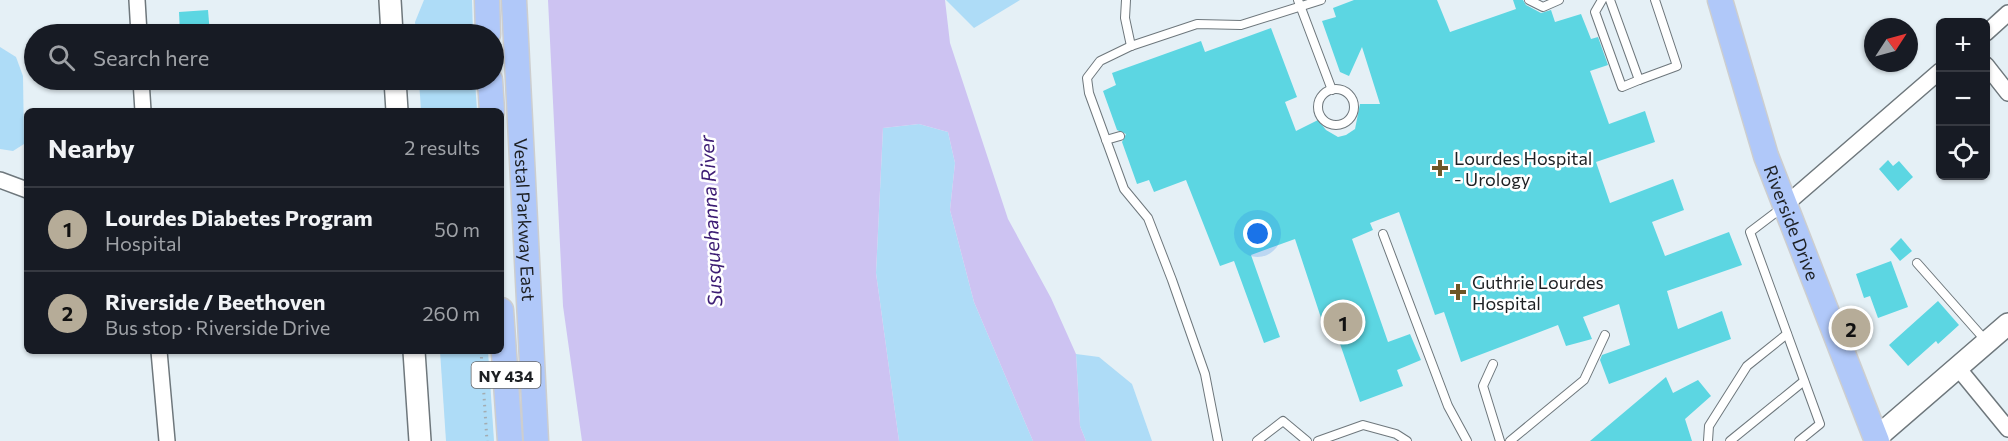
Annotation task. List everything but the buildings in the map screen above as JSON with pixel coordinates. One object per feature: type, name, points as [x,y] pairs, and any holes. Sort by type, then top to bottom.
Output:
[{"type":"main road","points":[[487,0],[488,24]]},
{"type":"main road","name":"Vestal Parkway East","points":[[514,0],[536,441]]},
{"type":"main road","name":"Riverside Drive","points":[[1720,0],[1766,156],[1875,440]]},
{"type":"main road","points":[[491,90],[492,108]]},
{"type":"main road","name":"Vestal Parkway East","points":[[504,354],[510,441]]},
{"type":"street","points":[[137,0],[138,24]]},
{"type":"street","points":[[390,0],[391,24]]},
{"type":"street","points":[[1990,29],[2008,13]]},
{"type":"street","points":[[1990,70],[2008,93]]},
{"type":"street","points":[[1784,206],[1940,72]]},
{"type":"street","points":[[142,90],[143,108]]},
{"type":"street","points":[[396,90],[397,108]]},
{"type":"street","points":[[0,180],[24,189]]},
{"type":"street","points":[[1875,440],[2008,324]]},
{"type":"street","points":[[159,354],[167,441]]},
{"type":"street","points":[[414,354],[420,441]]},
{"type":"street","points":[[1958,368],[2008,429]]},
{"type":"lane","points":[[1126,0],[1125,18],[1131,46]]},
{"type":"lane","points":[[1218,441],[1213,404],[1205,374],[1172,280],[1148,218],[1124,189],[1089,93],[1088,78],[1100,61],[1131,46],[1197,24],[1241,25],[1299,4],[1321,0]]},
{"type":"lane","points":[[1529,0],[1543,7],[1559,0]]},
{"type":"lane","points":[[1602,0],[1595,12],[1622,87],[1677,66],[1655,0]]},
{"type":"lane","points":[[1610,0],[1639,80]]},
{"type":"lane","points":[[1299,4],[1332,90]]},
{"type":"lane","points":[[1332,90],[1343,91],[1354,104],[1352,116],[1337,125],[1326,122],[1319,113],[1322,96],[1332,90]]},
{"type":"lane","points":[[1106,140],[1119,136]]},
{"type":"lane","points":[[1784,206],[1750,232],[1820,424],[1799,441]]},
{"type":"lane","points":[[1383,234],[1448,406],[1467,441]]},
{"type":"lane","points":[[1917,262],[1987,342]]},
{"type":"lane","points":[[1708,441],[1708,426],[1747,366],[1787,334]]},
{"type":"lane","points":[[1510,441],[1584,380],[1605,335]]},
{"type":"lane","points":[[1493,364],[1483,386],[1500,441]]},
{"type":"lane","points":[[1730,441],[1804,381]]},
{"type":"lane","points":[[1257,441],[1283,421],[1307,441]]},
{"type":"lane","points":[[1318,441],[1362,424],[1396,434],[1407,441]]},
{"type":"path","points":[[481,354],[487,441]]},
{"type":"shaded area","points":[[424,0],[472,0],[473,24],[415,24]]},
{"type":"shaded area","points":[[946,0],[1020,0],[974,28]]},
{"type":"shaded area","points":[[0,47],[16,57],[23,76],[24,144],[13,151],[0,149]]},
{"type":"shaded area","points":[[420,90],[476,90],[477,108],[421,108]]},
{"type":"shaded area","points":[[919,124],[948,132],[955,163],[950,210],[974,302],[1033,441],[899,441],[876,273],[883,128]]},
{"type":"shaded area","points":[[440,354],[488,354],[494,441],[446,441]]},
{"type":"shaded area","points":[[1076,354],[1099,357],[1132,384],[1152,441],[1086,441],[1080,426]]},
{"type":"water","name":"Susquehanna River","points":[[548,0],[945,0],[950,43],[1008,219],[1051,298],[1076,354],[1080,426],[1086,441],[1033,441],[974,302],[950,210],[955,163],[948,132],[919,124],[883,128],[876,273],[899,441],[582,441],[563,306]]},
{"type":"place","name":"Lourdes Hospital - Urology","points":[[1440,168]]},
{"type":"place","name":"Guthrie Lourdes Hospital","points":[[1458,292]]},
{"type":"place","name":"Lourdes Diabetes Program","points":[[1343,322]]},
{"type":"place","name":"Riverside / Beethoven","points":[[1851,328]]}]
